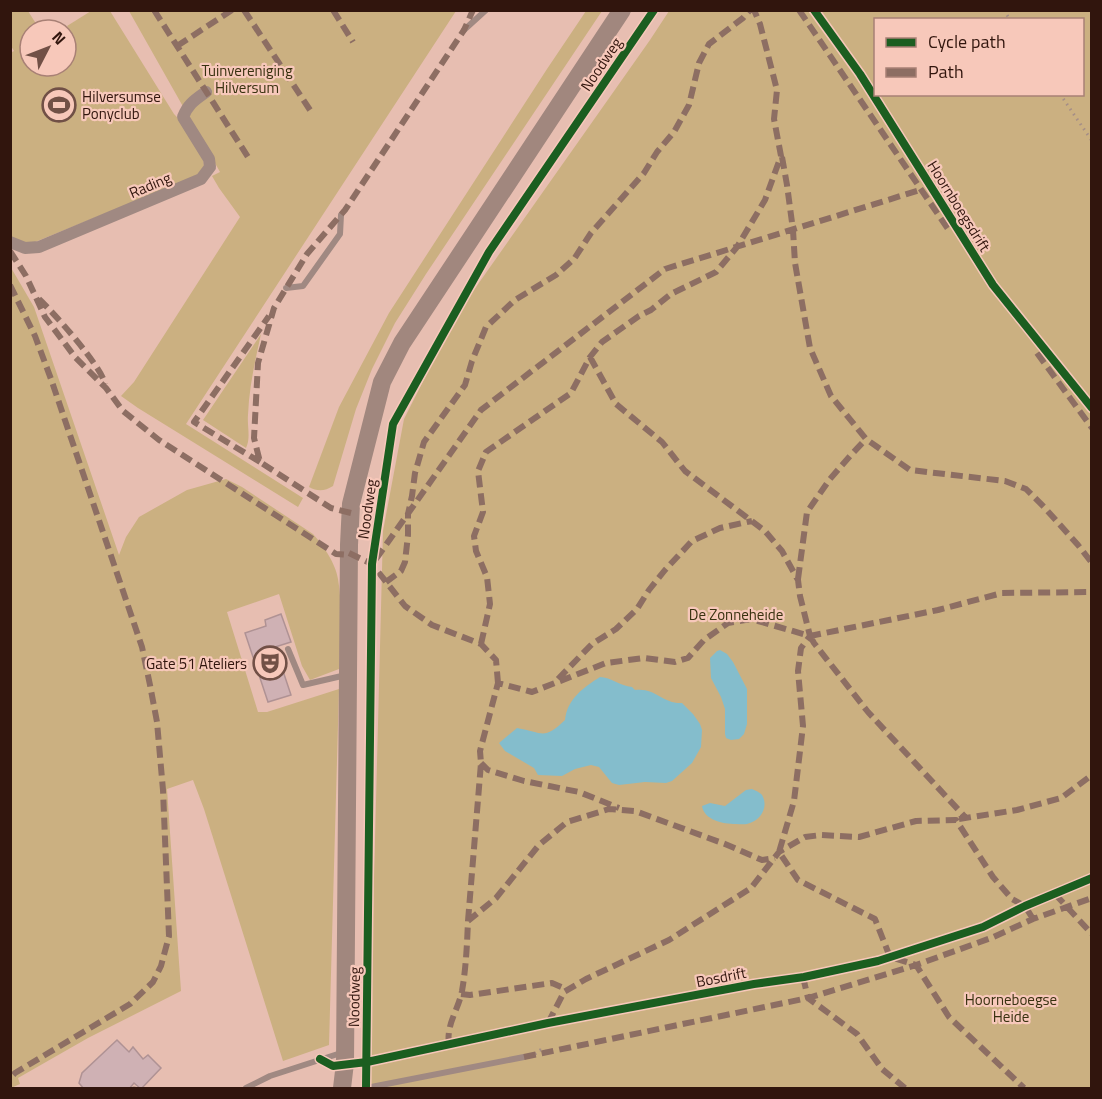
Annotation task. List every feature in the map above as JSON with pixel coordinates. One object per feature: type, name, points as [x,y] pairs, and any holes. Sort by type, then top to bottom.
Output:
[{"type":"main road","name":"Noodweg","points":[[342,1089],[345,1052],[347,675],[351,504],[382,382],[402,343],[622,10]]},
{"type":"street","name":"Rading","points":[[10,242],[25,248],[39,247],[201,179],[210,167],[209,159],[183,117],[195,99],[206,92]]},
{"type":"lane","points":[[464,30],[486,10]]},
{"type":"lane","points":[[286,288],[303,286],[340,234],[341,215]]},
{"type":"lane","points":[[288,650],[303,685],[347,675]]},
{"type":"lane","points":[[246,1089],[270,1076],[345,1052]]},
{"type":"lane","points":[[366,1089],[524,1057]]},
{"type":"path","points":[[1061,96],[1092,141]]},
{"type":"path","points":[[518,1030],[548,1023]]},
{"type":"path","points":[[535,1054],[540,1050],[546,1052]]},
{"type":"path","points":[[134,1083],[134,1089]]},
{"type":"green space","points":[[11,10],[28,11],[32,18],[18,18],[18,78],[78,78],[78,19],[91,11],[110,11],[174,114],[198,145],[204,166],[197,176],[35,242],[23,242],[10,236],[10,53],[14,51],[11,46]]},
{"type":"green space","name":"Tuinvereniging Hilversum","points":[[129,11],[456,11],[186,424],[303,498],[298,507],[121,396],[134,382],[240,217],[212,176],[220,172]]},
{"type":"green space","points":[[586,11],[602,11],[395,323],[372,369],[356,409],[333,486],[321,490],[309,487],[339,407],[389,313]]},
{"type":"green space","name":"De Zonneheide","points":[[669,11],[1091,11],[1091,1088],[371,1088],[371,994],[383,531],[404,419],[457,314]]},
{"type":"green space","points":[[10,266],[34,307],[119,555],[126,537],[139,517],[187,490],[226,479],[313,534],[335,567],[341,624],[339,669],[310,680],[302,666],[279,594],[227,612],[258,712],[267,712],[339,689],[329,1045],[283,1061],[193,780],[167,789],[181,991],[88,1038],[18,1078],[20,1084],[11,1088]]},
{"type":"green space","points":[[261,334],[250,395],[249,436],[246,448],[203,420]]},
{"type":"water","points":[[720,650],[727,654],[733,662],[747,689],[747,724],[744,734],[739,739],[726,738],[725,709],[711,678],[710,658]]},
{"type":"water","points":[[600,677],[608,678],[635,690],[648,691],[675,703],[682,703],[700,724],[701,747],[692,763],[672,781],[619,785],[612,783],[599,767],[591,765],[575,769],[562,776],[538,775],[534,768],[505,751],[499,743],[517,728],[548,733],[565,720],[569,706],[577,694]]},
{"type":"water","points":[[752,789],[761,794],[764,801],[762,813],[754,821],[748,824],[725,823],[706,815],[702,806],[710,803],[725,806],[746,790]]},
{"type":"building","points":[[281,614],[291,642],[275,647],[291,695],[268,702],[245,633],[266,626],[265,620]]},
{"type":"building","points":[[117,1040],[129,1052],[133,1047],[143,1059],[148,1055],[161,1068],[141,1089],[134,1083],[129,1089],[84,1089],[79,1083],[82,1073]]},
{"type":"marked path","points":[[154,10],[248,157]]},
{"type":"marked path","points":[[177,46],[232,10]]},
{"type":"marked path","points":[[244,10],[310,110]]},
{"type":"marked path","points":[[333,10],[353,42]]},
{"type":"marked path","points":[[351,513],[331,508],[260,462],[254,438],[258,363],[274,308],[307,254],[345,210],[464,30],[473,10]]},
{"type":"marked path","points":[[386,582],[401,571],[405,562],[408,514],[415,473],[424,442],[465,385],[486,327],[515,300],[556,275],[574,259],[591,233],[644,173],[657,152],[674,132],[689,105],[699,63],[709,44],[750,10]]},
{"type":"marked path","points":[[481,644],[490,604],[487,577],[476,551],[474,536],[483,512],[478,471],[486,452],[571,393],[590,357],[602,342],[671,294],[716,272],[737,247],[765,200],[781,156],[774,119],[777,90],[760,24],[754,10]]},
{"type":"marked path","points":[[799,10],[948,229]]},
{"type":"marked path","points":[[782,157],[793,230],[795,263],[810,348],[831,396],[866,439],[910,470],[1005,481],[1026,489],[1092,563]]},
{"type":"marked path","points":[[376,559],[481,410],[665,269],[920,190]]},
{"type":"marked path","points":[[10,251],[26,276],[45,317],[75,357],[106,388],[123,411],[159,440],[336,554],[349,555]]},
{"type":"marked path","points":[[10,285],[35,336],[51,379],[142,647],[157,722],[163,790],[169,936],[161,966],[153,982],[130,1004],[10,1078]]},
{"type":"marked path","points":[[39,299],[87,353],[105,384]]},
{"type":"marked path","points":[[260,462],[194,422],[269,316]]},
{"type":"marked path","points":[[1037,353],[1092,428]]},
{"type":"marked path","points":[[590,357],[616,404],[662,442],[685,471],[765,531],[782,551],[798,580],[810,636],[801,648],[798,671],[803,726],[794,801],[779,852],[798,880],[875,919],[890,957],[916,965],[949,1017],[1024,1088]]},
{"type":"marked path","points":[[798,579],[807,512],[830,479],[866,439]]},
{"type":"marked path","points":[[558,679],[592,644],[616,629],[637,609],[665,570],[692,541],[720,528],[752,521]]},
{"type":"marked path","points":[[349,553],[372,564],[405,606],[432,625],[481,644],[496,660],[498,683]]},
{"type":"marked path","points":[[468,921],[481,763],[480,751],[498,683],[532,692],[606,663],[644,658],[675,662],[688,658],[704,640],[728,623],[751,619],[810,636],[938,610],[1002,593],[1092,592]]},
{"type":"marked path","points":[[810,636],[868,712],[966,818]]},
{"type":"marked path","points":[[481,763],[488,770],[524,781],[579,792],[619,808]]},
{"type":"marked path","points":[[959,819],[1017,810],[1061,798],[1092,775]]},
{"type":"marked path","points":[[449,1045],[449,1031],[463,982],[468,921],[496,898],[539,845],[567,822],[609,809],[635,811],[762,860],[775,858]]},
{"type":"marked path","points":[[548,1023],[564,992],[586,979],[669,940],[751,888],[779,852],[805,837],[821,835],[859,837],[916,821],[956,820],[993,877],[1012,899],[1025,906],[1033,919]]},
{"type":"marked path","points":[[1055,894],[1092,934]]},
{"type":"marked path","points":[[524,1057],[808,998],[916,965],[1092,898]]},
{"type":"marked path","points":[[803,977],[808,998],[857,1034],[882,1069],[905,1088]]},
{"type":"marked path","points":[[461,994],[470,995],[552,983],[568,990]]},
{"type":"cycle path","points":[[366,1088],[372,564],[393,424],[489,252],[654,10]]},
{"type":"cycle path","name":"Hoornboegsdrift","points":[[814,10],[860,74],[993,285],[1092,408]]},
{"type":"cycle path","name":"Bosdrift","points":[[320,1059],[333,1066],[367,1062],[548,1023],[754,984],[804,977],[878,961],[983,927],[1025,906],[1092,878]]},
{"type":"place","name":"Hilversumse Ponyclub","points":[[59,105]]},
{"type":"place","name":"Gate 51 Ateliers","points":[[270,663]]},
{"type":"park label","name":"Hoorneboegse Heide","points":[[1011,1008]]}]
